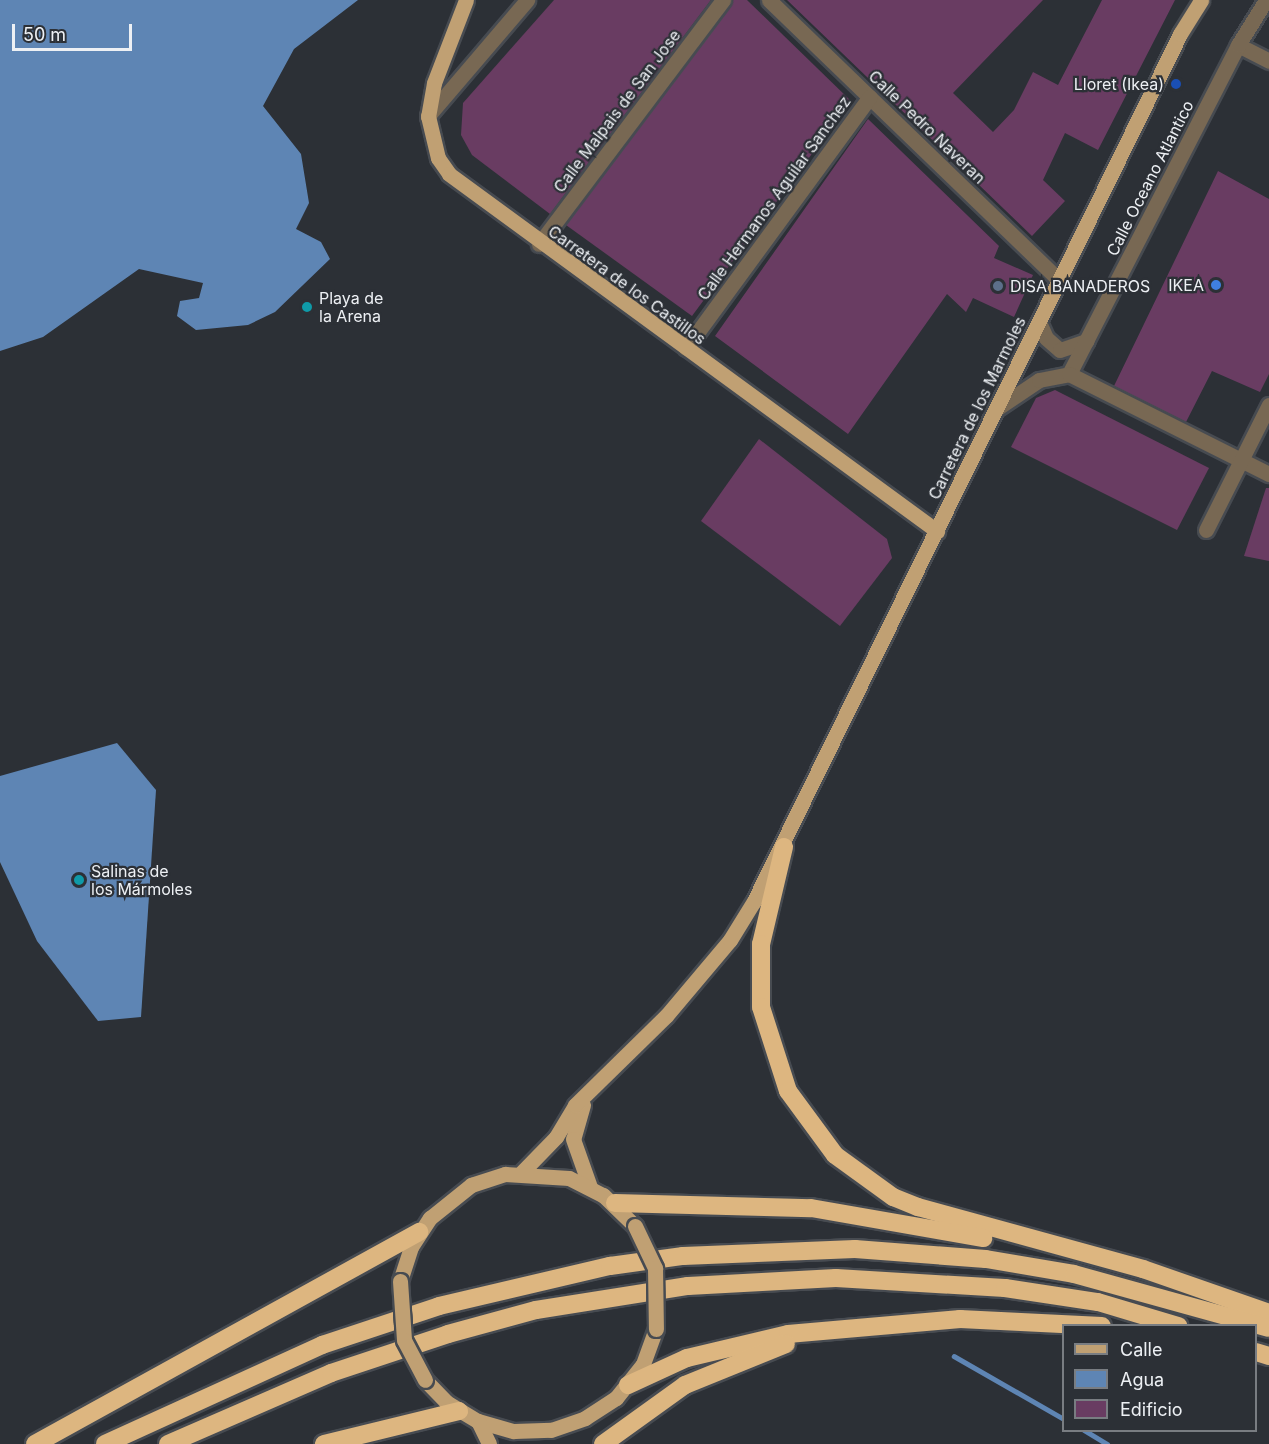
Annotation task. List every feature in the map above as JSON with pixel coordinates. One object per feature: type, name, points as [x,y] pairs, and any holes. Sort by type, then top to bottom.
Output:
[{"type":"highway","points":[[784,847],[760,944],[761,1007],[788,1091],[835,1155],[878,1187],[918,1207],[1143,1269],[1212,1295]]},
{"type":"highway","points":[[615,1203],[730,1204],[880,1218],[1018,1244],[1212,1295],[1269,1313]]},
{"type":"highway","points":[[35,1444],[419,1232]]},
{"type":"highway","points":[[105,1444],[322,1345],[439,1306],[610,1266],[683,1256],[855,1249],[986,1259],[1074,1274],[1255,1324]]},
{"type":"highway","points":[[168,1444],[331,1372],[448,1334],[536,1310],[687,1286],[836,1278],[1005,1288],[1098,1302],[1171,1324]]},
{"type":"highway","points":[[628,1385],[687,1358],[788,1334],[960,1319],[1062,1324]]},
{"type":"highway","points":[[603,1444],[685,1385],[827,1330]]},
{"type":"highway","points":[[324,1444],[459,1411]]},
{"type":"main road","name":"Carretera de los Castillos","points":[[466,0],[434,83],[428,116],[438,158],[449,174],[539,244],[937,531]]},
{"type":"main road","name":"Carretera de los Marmoles","points":[[522,1172],[591,1089],[666,1016],[730,940],[784,847],[1059,280],[1202,0]]},
{"type":"main road","points":[[590,1187],[573,1139],[591,1089]]},
{"type":"main road","points":[[522,1172],[568,1178],[590,1187],[615,1203],[635,1226],[655,1268],[656,1329],[628,1385],[593,1414],[550,1430],[514,1431],[478,1421],[459,1411],[425,1380],[403,1333],[400,1281],[419,1232],[442,1205],[471,1185],[522,1172]]},
{"type":"main road","points":[[478,1421],[489,1444]]},
{"type":"main road","points":[[539,1444],[550,1430]]},
{"type":"street","points":[[428,116],[527,0]]},
{"type":"street","name":"Calle Malpais de San Jose","points":[[539,244],[723,0]]},
{"type":"street","name":"Calle Pedro Naveran","points":[[769,0],[1059,280]]},
{"type":"street","name":"Calle Oceano Atlantico","points":[[1069,374],[1238,45],[1266,0]]},
{"type":"street","points":[[1238,45],[1269,61]]},
{"type":"street","name":"Calle Hermanos Aguilar Sanchez","points":[[686,348],[870,97]]},
{"type":"street","points":[[1039,322],[1046,338],[1060,350],[1086,341]]},
{"type":"street","points":[[996,409],[1039,380],[1069,374],[1239,463],[1269,474]]},
{"type":"street","points":[[1206,530],[1269,405]]},
{"type":"water","points":[[0,0],[358,0],[294,49],[263,106],[301,154],[309,203],[296,229],[321,242],[330,259],[275,312],[248,325],[196,330],[177,316],[180,301],[199,298],[203,283],[139,269],[43,337],[0,351]]},
{"type":"water","name":"Salinas de los Mármoles","points":[[117,743],[156,790],[141,1017],[98,1021],[37,941],[0,862],[0,776]]},
{"type":"building","points":[[554,0],[711,0],[550,214],[472,155],[461,135],[463,103]]},
{"type":"building","points":[[733,0],[747,0],[851,101],[692,316],[566,225]]},
{"type":"building","points":[[787,0],[1043,0],[953,93],[993,132],[1014,110],[1033,72],[1058,85],[1102,0],[1175,0],[1098,150],[1065,133],[1043,180],[1065,201],[1032,236]]},
{"type":"building","points":[[868,119],[999,246],[994,258],[1033,275],[1014,317],[973,298],[966,312],[947,294],[848,434],[715,336]]},
{"type":"building","name":"IKEA","points":[[1218,171],[1269,199],[1269,374],[1260,392],[1212,371],[1186,422],[1114,386]]},
{"type":"building","points":[[1055,390],[1209,468],[1177,530],[1011,447],[1036,398]]},
{"type":"building","points":[[759,439],[887,539],[892,558],[840,626],[701,521]]},
{"type":"building","points":[[1266,488],[1269,488],[1269,561],[1244,556]]},
{"type":"waterway","points":[[954,1356],[1062,1418]]},
{"type":"waterway","points":[[1087,1432],[1107,1444]]},
{"type":"place","name":"Lloret (Ikea)","points":[[1176,84]]},
{"type":"place","name":"IKEA","points":[[1216,285]]},
{"type":"place","name":"DISA BANADEROS","points":[[998,286]]},
{"type":"place","name":"Playa de la Arena","points":[[307,307]]},
{"type":"place","name":"Salinas de los Mármoles","points":[[79,880]]}]
